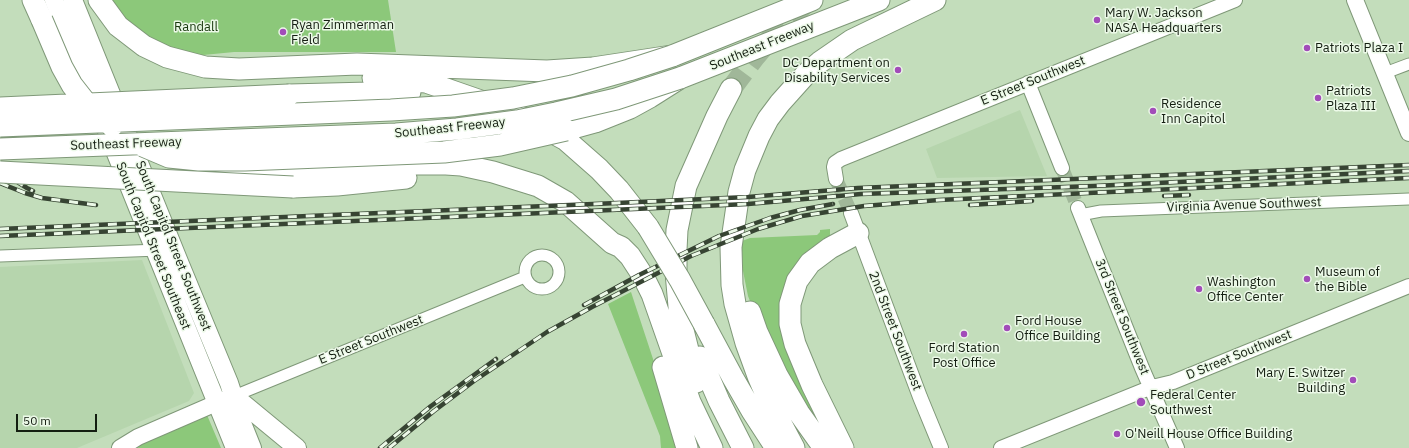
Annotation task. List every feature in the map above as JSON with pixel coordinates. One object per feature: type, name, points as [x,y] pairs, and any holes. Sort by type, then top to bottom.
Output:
[{"type":"highway","points":[[34,0],[62,67],[72,85],[90,108],[103,120],[128,138],[142,146],[169,157],[190,164],[336,185],[422,176],[493,180],[521,186],[566,202],[612,243],[621,247],[630,256],[646,282],[654,300],[690,402],[712,448]]},
{"type":"highway","points":[[88,0],[100,22],[128,50],[158,61],[205,67],[373,78],[426,87],[470,97],[520,116],[566,140],[599,169],[619,190],[648,227],[680,280],[736,384],[776,448]]},
{"type":"highway","points":[[99,0],[126,33],[144,46],[158,61]]},
{"type":"highway","name":"Southeast Freeway","points":[[0,126],[398,110],[453,106],[513,98],[572,86],[672,56],[812,0]]},
{"type":"highway","name":"Southeast Freeway","points":[[0,149],[382,134],[457,129],[517,121],[563,112],[629,95],[680,78],[879,0]]},
{"type":"highway","points":[[794,448],[768,399],[746,343],[735,304],[732,285],[731,247],[735,214],[745,170],[759,136],[780,102],[806,74],[835,51],[863,34],[935,0]]},
{"type":"highway","points":[[288,73],[357,64],[556,71],[593,68],[672,56]]},
{"type":"highway","points":[[169,157],[206,160],[245,160],[416,154],[492,146],[546,135],[601,119],[640,103],[680,78]]},
{"type":"highway","points":[[0,108],[289,95],[426,87]]},
{"type":"highway","points":[[722,448],[700,396],[680,318],[676,250],[678,223],[686,186],[717,116],[731,89]]},
{"type":"highway","points":[[701,154],[692,186],[688,212],[685,278],[688,306],[702,363],[743,448]]},
{"type":"highway","points":[[0,172],[293,179]]},
{"type":"highway","points":[[843,448],[812,385],[795,344],[790,324],[790,308],[792,293],[796,281],[810,263],[830,248],[858,233]]},
{"type":"highway","points":[[612,243],[613,249],[626,270],[642,306],[688,448]]},
{"type":"highway","points":[[731,247],[745,297],[757,332],[767,354],[786,392],[824,448]]},
{"type":"highway","points":[[704,324],[738,406],[759,448]]},
{"type":"main road","name":"South Capitol Street Southeast","points":[[54,0],[235,448]]},
{"type":"main road","name":"South Capitol Street Southwest","points":[[73,0],[234,396],[242,423],[252,448]]},
{"type":"main road","points":[[1355,0],[1409,133]]},
{"type":"main road","points":[[234,396],[297,448]]},
{"type":"main road","name":"E Street Southwest","points":[[120,448],[138,437],[234,396]]},
{"type":"street","name":"E Street Southwest","points":[[835,173],[835,163],[841,159],[1235,0]]},
{"type":"street","points":[[1385,73],[1409,64]]},
{"type":"street","points":[[1028,83],[1062,168]]},
{"type":"street","name":"Virginia Avenue Southwest","points":[[1079,212],[1409,199]]},
{"type":"street","name":"3rd Street Southwest","points":[[1079,212],[1142,368],[1152,387],[1177,448]]},
{"type":"street","name":"2nd Street Southwest","points":[[850,213],[941,448]]},
{"type":"street","points":[[0,256],[174,249]]},
{"type":"street","name":"E Street Southwest","points":[[234,396],[526,277]]},
{"type":"street","name":"D Street Southwest","points":[[1001,448],[1152,387],[1173,382],[1409,286]]},
{"type":"shaded area","points":[[1020,110],[1047,176],[937,178],[926,149]]},
{"type":"shaded area","points":[[142,260],[194,393],[189,401],[77,448],[0,448],[0,267]]},
{"type":"green space","name":"Randall","points":[[105,0],[388,0],[396,52],[234,52],[193,56],[143,36]]},
{"type":"green space","points":[[830,229],[830,238],[790,275],[782,293],[779,313],[782,333],[830,445],[757,319],[748,296],[743,271],[742,241],[750,238],[817,235],[820,230]]},
{"type":"green space","points":[[631,292],[655,365],[679,448],[661,448],[660,436],[608,304]]},
{"type":"green space","points":[[207,415],[221,448],[136,447],[137,443]]},
{"type":"tunnel","points":[[731,89],[754,58],[783,24],[807,2]]},
{"type":"tunnel","points":[[1062,168],[1078,208]]},
{"type":"tunnel","points":[[836,179],[851,213]]},
{"type":"railway","points":[[0,229],[748,197],[858,188],[1409,165]]},
{"type":"railway","points":[[0,171],[33,191]]},
{"type":"railway","points":[[0,236],[748,204],[861,194],[1094,186],[1409,171]]},
{"type":"railway","points":[[389,448],[434,411],[474,381],[547,332],[691,256],[758,229],[802,216],[864,206],[939,200],[1409,178]]},
{"type":"railway","points":[[0,183],[42,198],[96,205]]},
{"type":"railway","points":[[1164,196],[1189,195]]},
{"type":"railway","points":[[970,205],[1032,201]]},
{"type":"railway","points":[[584,305],[639,275],[719,236],[770,218],[800,210],[833,204]]},
{"type":"railway","points":[[380,448],[431,406],[496,359]]},
{"type":"place","name":"Mary W. Jackson NASA Headquarters","points":[[1097,20]]},
{"type":"place","name":"Ryan Zimmerman Field","points":[[283,32]]},
{"type":"place","name":"Patriots Plaza I","points":[[1307,48]]},
{"type":"place","name":"DC Department on Disability Services","points":[[898,70]]},
{"type":"place","name":"Patriots Plaza III","points":[[1318,98]]},
{"type":"place","name":"Residence Inn Capitol","points":[[1153,111]]},
{"type":"place","name":"Museum of the Bible","points":[[1307,279]]},
{"type":"place","name":"Washington Office Center","points":[[1199,289]]},
{"type":"place","name":"Ford House Office Building","points":[[1007,328]]},
{"type":"place","name":"Ford Station Post Office","points":[[964,334]]},
{"type":"place","name":"Mary E. Switzer Building","points":[[1353,380]]},
{"type":"place","name":"Federal Center Southwest","points":[[1141,402]]},
{"type":"place","name":"O'Neill House Office Building","points":[[1117,434]]}]
